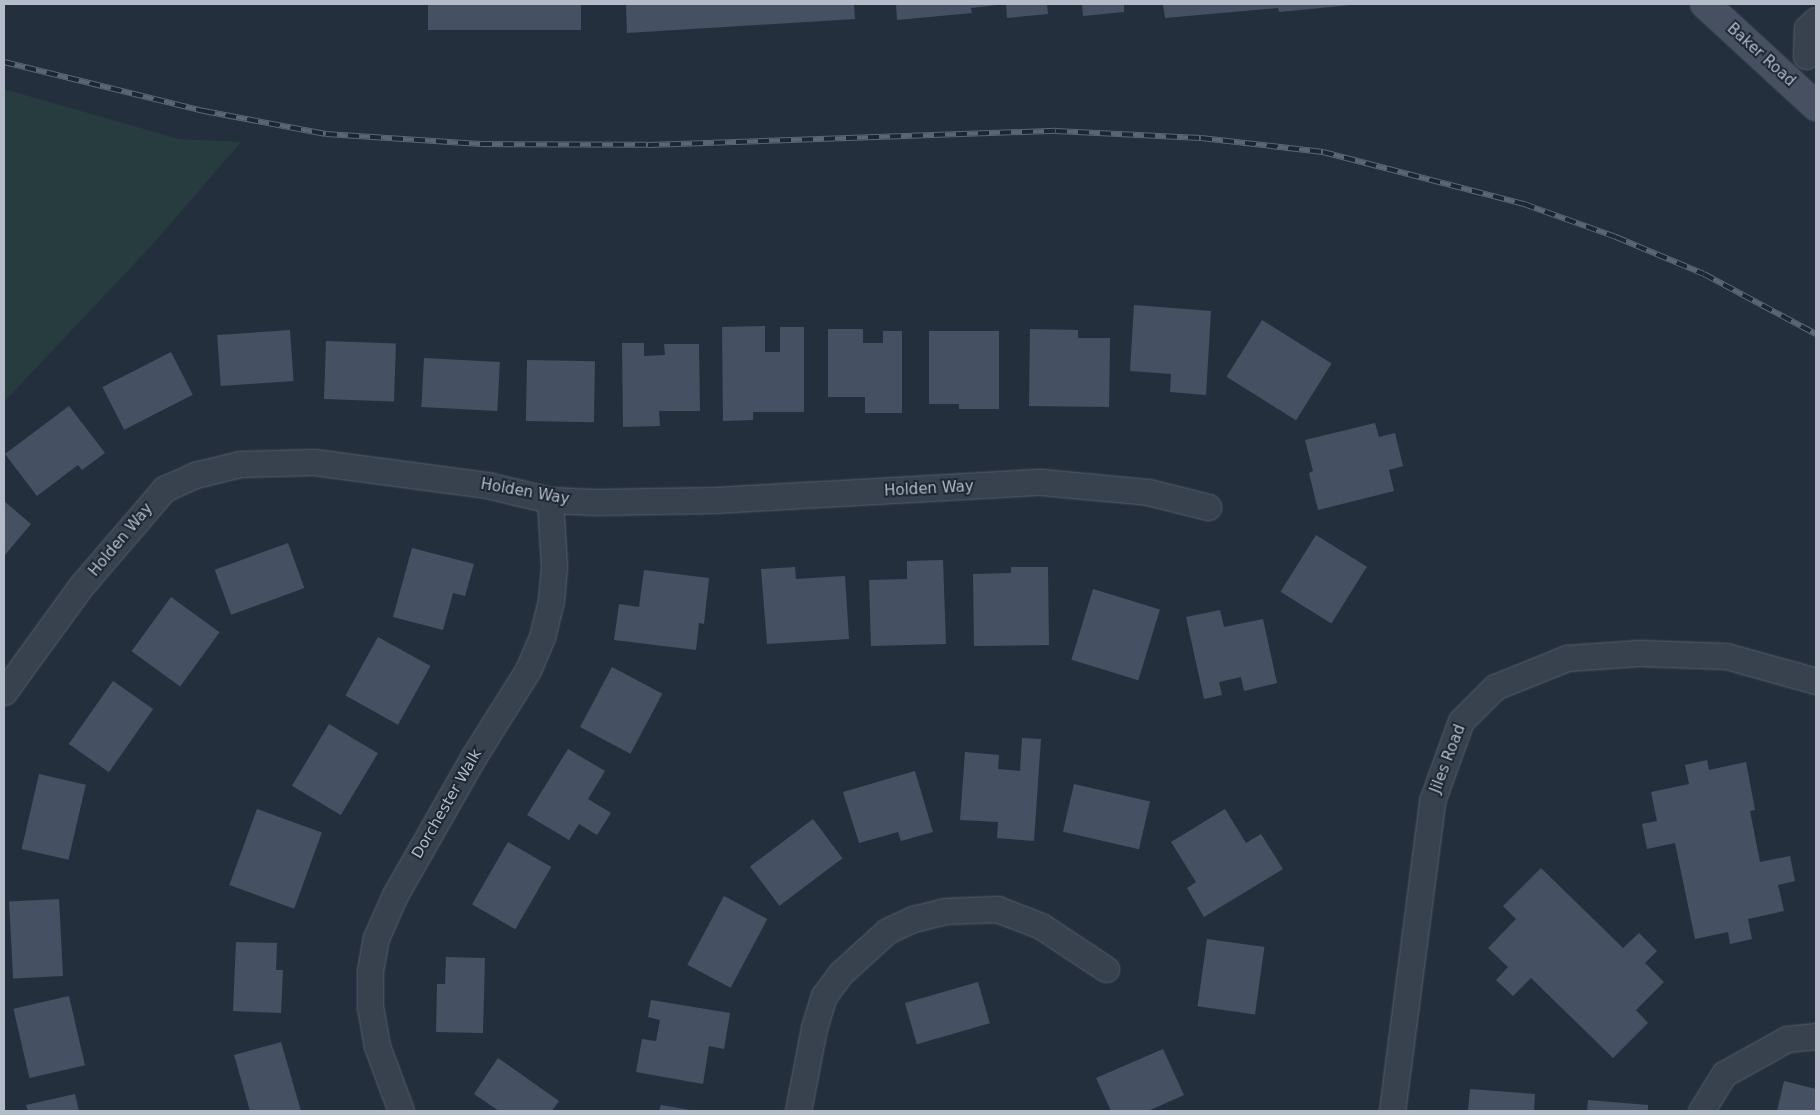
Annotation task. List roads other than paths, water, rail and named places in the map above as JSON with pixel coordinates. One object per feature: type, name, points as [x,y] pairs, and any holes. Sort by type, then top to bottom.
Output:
[{"type":"main road","name":"Baker Road","points":[[1705,4],[1816,106]]},
{"type":"street","points":[[1786,77],[1811,56],[1807,28],[1816,20]]},
{"type":"street","name":"Holden Way","points":[[4,692],[82,586],[164,489],[195,475],[240,464],[314,462],[487,485],[550,500],[715,500],[1041,482],[1148,492],[1208,507]]},
{"type":"street","name":"Dorchester Walk","points":[[401,1111],[377,1046],[370,1008],[370,971],[376,938],[394,895],[474,756],[528,670],[542,637],[552,601],[554,566],[550,500]]},
{"type":"street","name":"Jiles Road","points":[[1392,1111],[1432,801],[1461,721],[1496,687],[1567,658],[1639,653],[1726,656],[1816,681]]},
{"type":"street","points":[[798,1111],[814,1028],[824,996],[841,973],[887,931],[913,919],[945,911],[998,908],[1041,926],[1106,969]]},
{"type":"street","points":[[1701,1111],[1724,1074],[1787,1039],[1816,1036]]},
{"type":"railway","points":[[4,62],[204,111],[326,134],[481,144],[648,145],[1056,131],[1201,138],[1323,152],[1524,204],[1616,237],[1704,274],[1816,334]]}]
